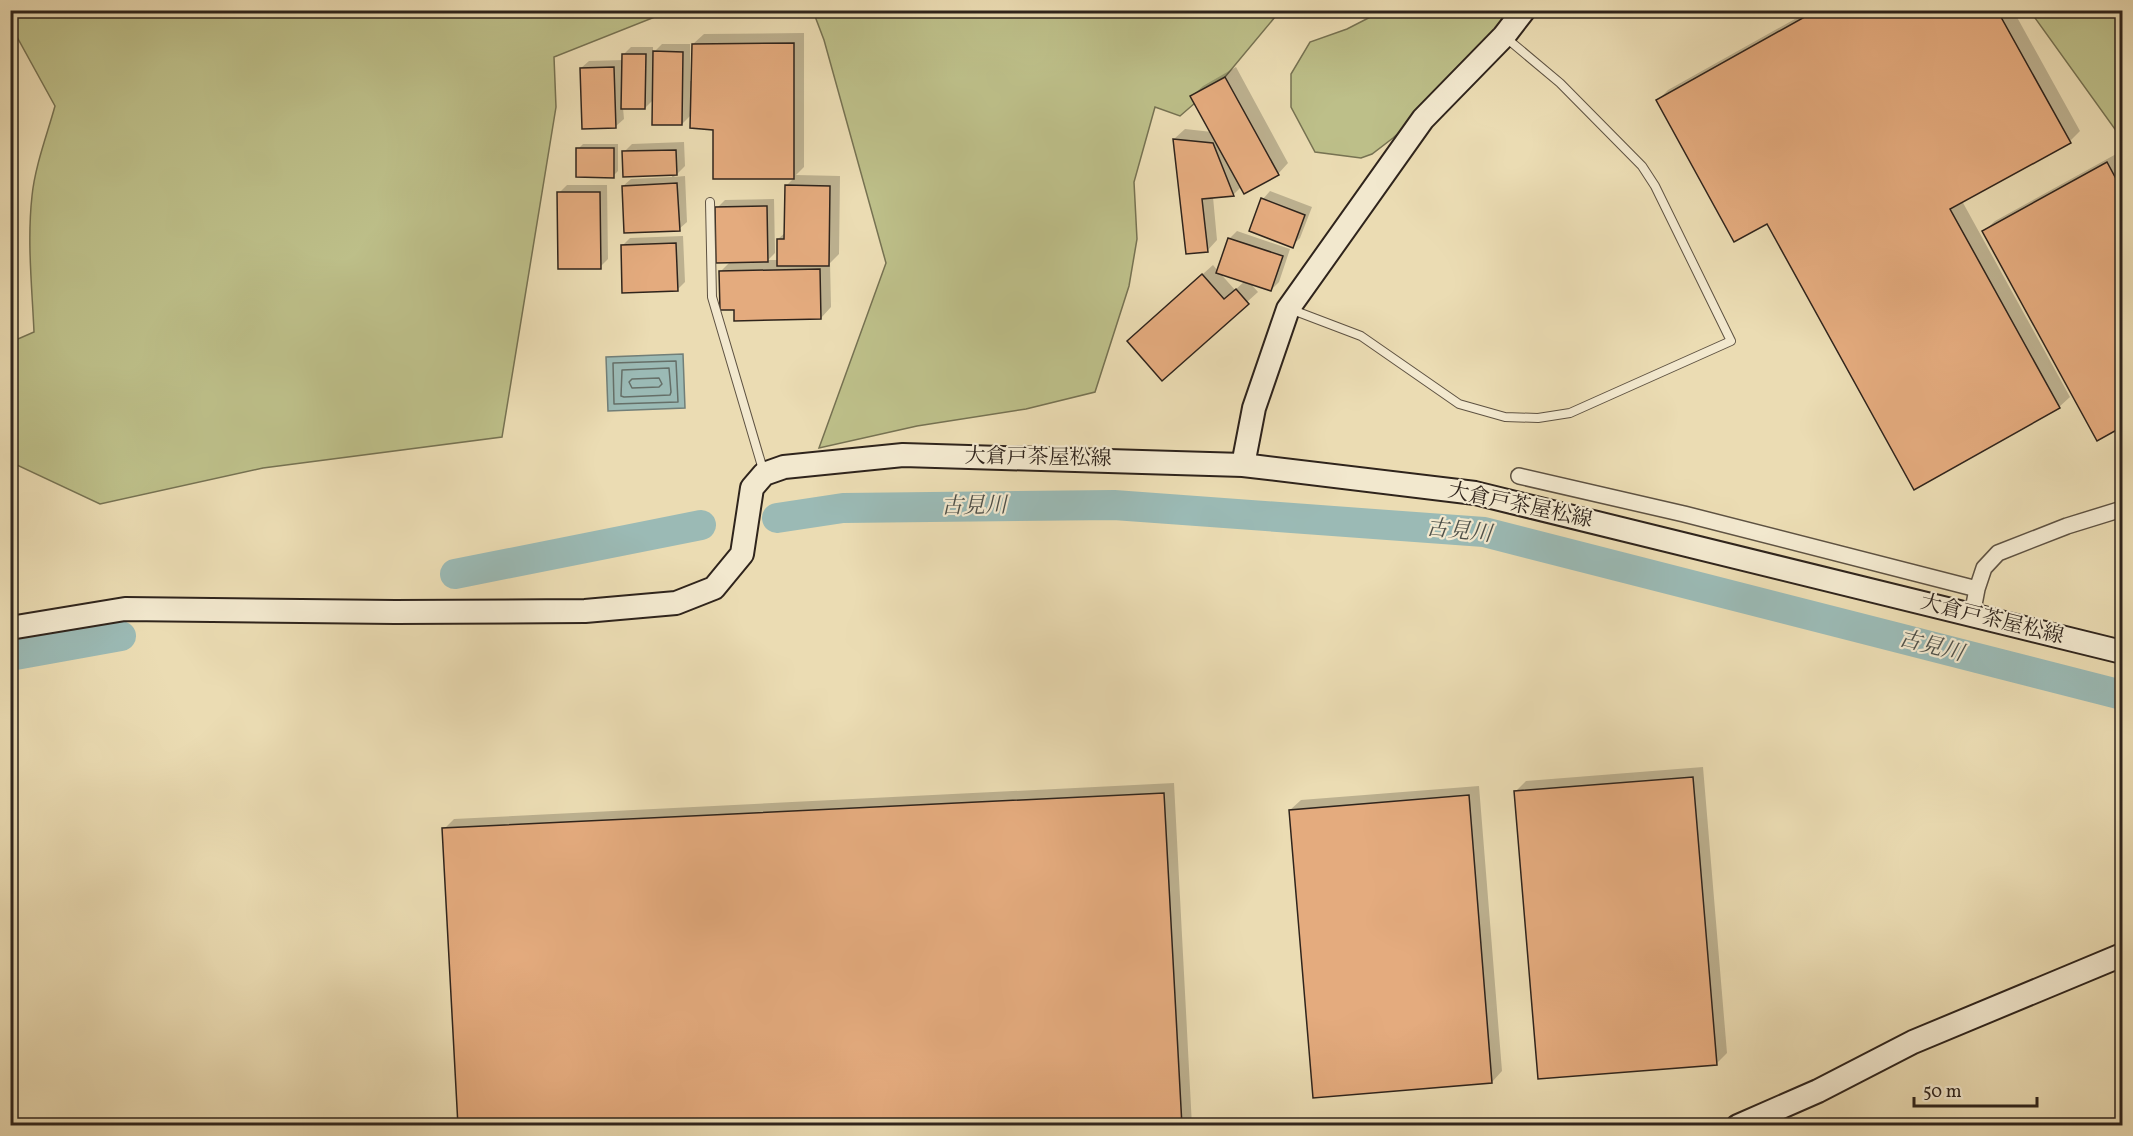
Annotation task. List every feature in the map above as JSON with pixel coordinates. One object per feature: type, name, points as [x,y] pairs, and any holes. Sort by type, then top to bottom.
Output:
[{"type":"street","points":[[1243,465],[1254,408],[1288,309],[1423,118],[1504,36],[1524,10]]},
{"type":"street","name":"大倉戸茶屋松線","points":[[764,474],[784,467],[903,455],[1243,465],[1475,493],[2122,652]]},
{"type":"street","points":[[10,628],[125,609],[573,611],[676,603],[714,588],[742,554],[752,488],[764,474]]},
{"type":"street","points":[[1519,476],[1684,514],[1977,589]]},
{"type":"street","points":[[1972,615],[1984,568],[1998,553],[2067,526],[2122,509]]},
{"type":"street","points":[[1738,1125],[1818,1091],[1913,1042],[2122,955]]},
{"type":"lane","points":[[1288,309],[1361,336],[1459,404],[1505,417],[1538,418],[1570,413],[1731,341],[1655,186],[1642,166],[1560,83],[1504,36]]},
{"type":"lane","points":[[710,202],[712,297],[764,474]]},
{"type":"green space","points":[[11,10],[670,11],[554,57],[556,107],[502,437],[263,468],[100,504],[15,464],[11,466],[11,342],[34,332],[30,247],[32,196],[38,162],[55,106],[11,26]]},
{"type":"green space","points":[[813,11],[1280,11],[1225,77],[1180,116],[1155,107],[1134,182],[1137,239],[1129,286],[1095,392],[1026,409],[917,426],[819,448],[886,263],[824,40]]},
{"type":"green space","points":[[1382,11],[1532,11],[1393,138],[1372,154],[1361,158],[1315,152],[1291,107],[1291,74],[1310,42],[1347,29]]},
{"type":"green space","points":[[2030,11],[2122,11],[2122,139]]},
{"type":"water","points":[[683,354],[685,408],[608,411],[606,357]]},
{"type":"building","points":[[1817,10],[1997,10],[2071,143],[1950,209],[2060,408],[1914,490],[1767,224],[1734,242],[1656,100]]},
{"type":"building","points":[[794,43],[794,179],[713,179],[713,130],[690,128],[692,44]]},
{"type":"building","points":[[653,51],[683,52],[682,125],[652,125]]},
{"type":"building","points":[[622,54],[646,54],[645,109],[621,109]]},
{"type":"building","points":[[614,67],[616,128],[582,129],[580,68]]},
{"type":"building","points":[[1225,77],[1279,175],[1244,194],[1190,96]]},
{"type":"building","points":[[1173,139],[1213,143],[1234,196],[1202,199],[1208,252],[1186,254]]},
{"type":"building","points":[[576,148],[614,148],[614,178],[576,177]]},
{"type":"building","points":[[676,150],[677,175],[623,177],[622,151]]},
{"type":"building","points":[[2107,162],[2122,190],[2122,427],[2097,441],[1982,231]]},
{"type":"building","points":[[677,183],[680,231],[624,233],[622,186]]},
{"type":"building","points":[[785,185],[830,186],[829,266],[777,266],[777,239],[784,239]]},
{"type":"building","points":[[557,192],[600,192],[601,269],[558,269]]},
{"type":"building","points":[[1261,198],[1305,215],[1293,248],[1249,231]]},
{"type":"building","points":[[767,206],[768,262],[716,263],[715,207]]},
{"type":"building","points":[[1228,238],[1283,256],[1271,291],[1216,273]]},
{"type":"building","points":[[676,243],[678,291],[622,293],[621,245]]},
{"type":"building","points":[[820,269],[821,319],[734,321],[734,310],[720,310],[719,271]]},
{"type":"building","points":[[1202,274],[1224,299],[1236,289],[1249,304],[1162,381],[1127,341]]},
{"type":"building","points":[[1693,777],[1717,1065],[1538,1079],[1514,791]]},
{"type":"building","points":[[1164,793],[1182,1126],[458,1126],[442,828]]},
{"type":"building","points":[[1469,795],[1492,1083],[1313,1098],[1289,810]]},
{"type":"waterway","name":"古見川","points":[[777,518],[843,508],[1114,505],[1484,532],[2122,695]]},
{"type":"waterway","name":"古見川","points":[[455,574],[701,525]]},
{"type":"waterway","name":"古見川","points":[[10,656],[121,636]]}]
